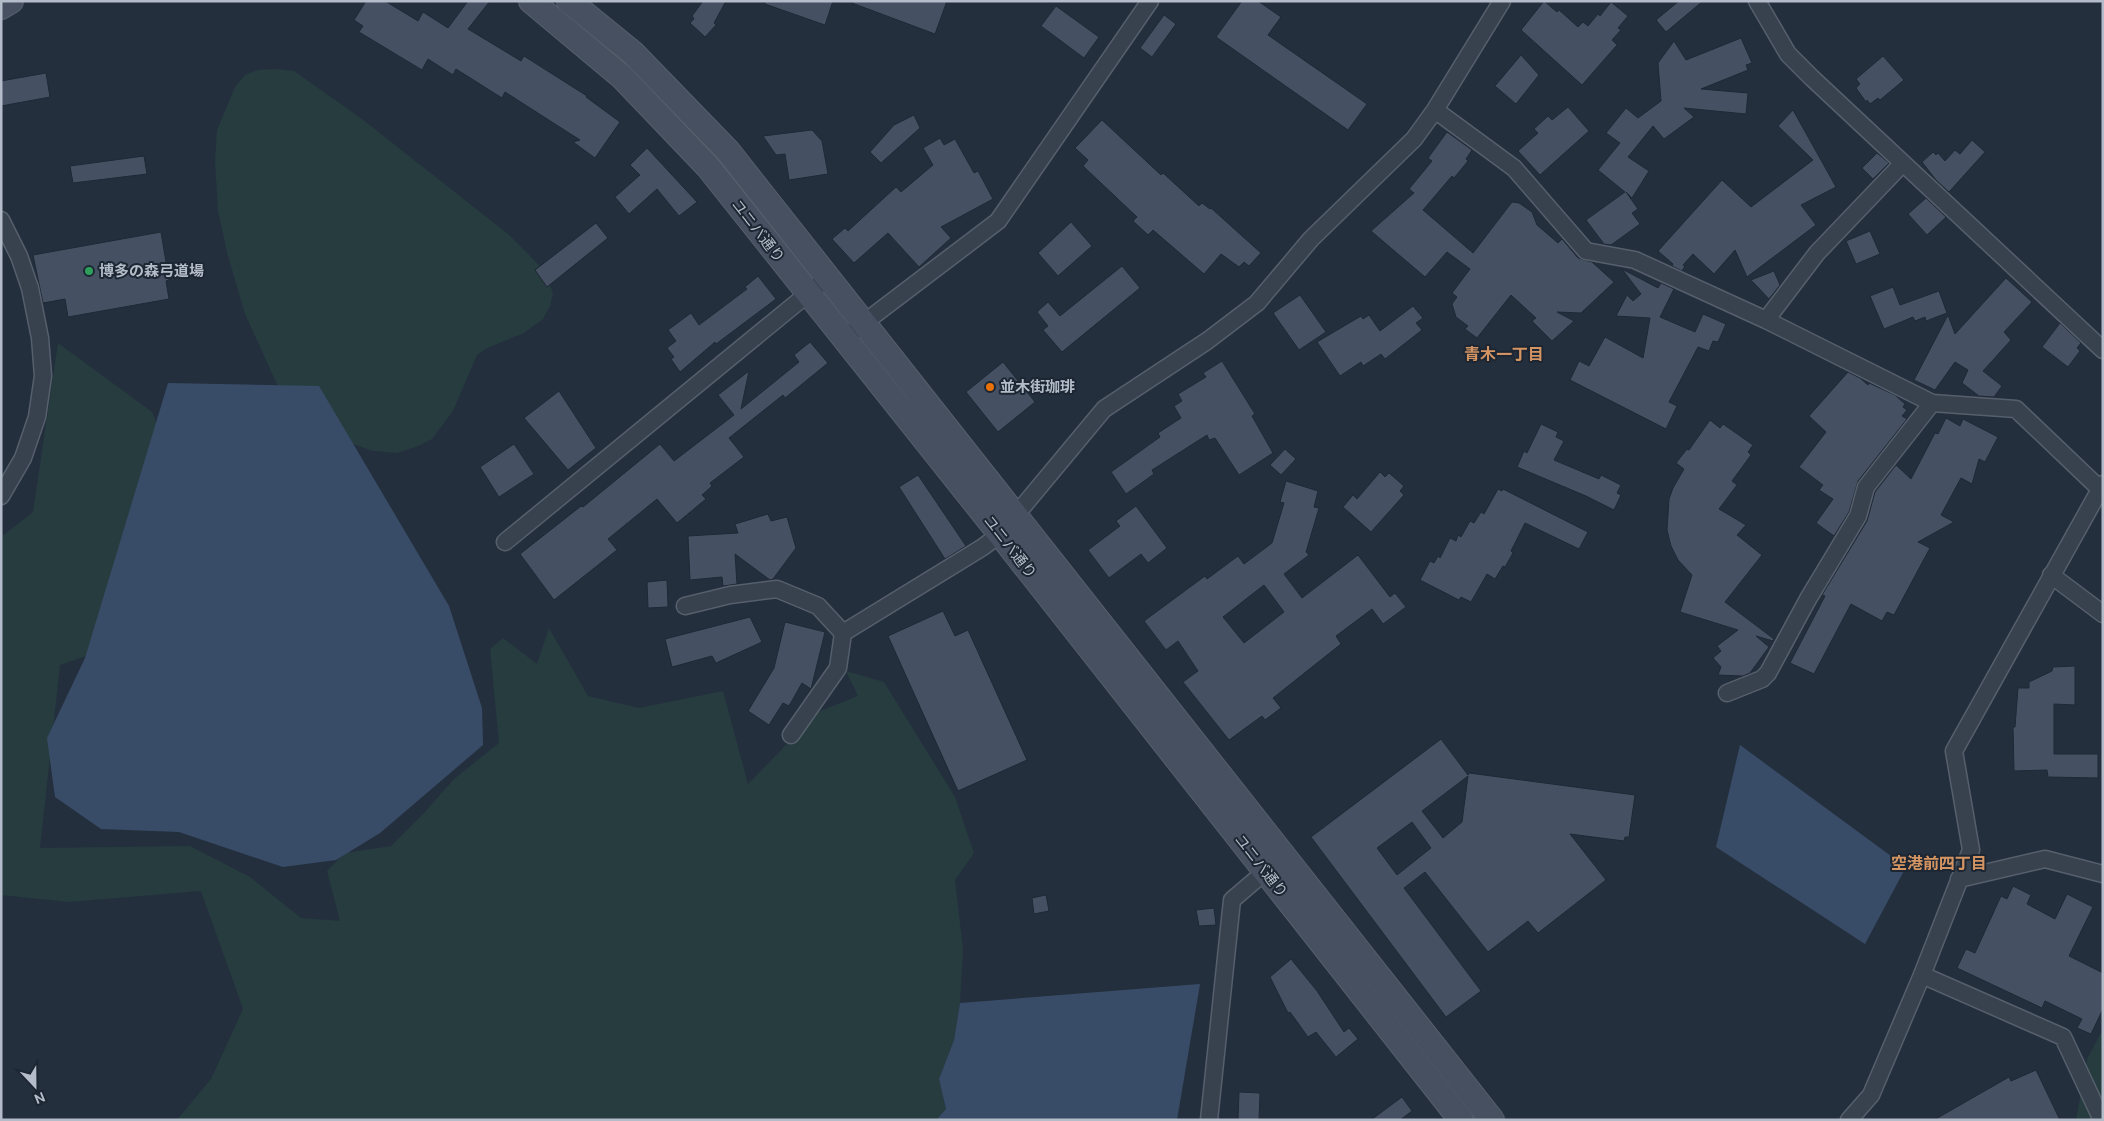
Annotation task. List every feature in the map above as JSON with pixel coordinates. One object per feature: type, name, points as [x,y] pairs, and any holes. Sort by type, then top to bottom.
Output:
[{"type":"street","points":[[1,7],[12,1]]},
{"type":"street","name":"ユニバ通り","points":[[531,1],[622,77],[708,167],[1000,534],[1461,1120]]},
{"type":"street","name":"ユニバ通り","points":[[569,1],[633,53],[728,151],[1492,1120]]},
{"type":"street","points":[[844,338],[998,221],[1150,1]]},
{"type":"street","points":[[843,633],[983,547],[1000,534],[1104,409],[1207,341],[1257,302],[1310,239],[1414,139],[1435,110],[1502,1]]},
{"type":"street","points":[[1757,1],[1788,54],[2103,350]]},
{"type":"street","points":[[1435,110],[1514,168],[1586,251],[1636,260],[1766,320],[1932,403],[2016,409],[2101,487],[1954,750],[1971,850],[1922,976],[1871,1095],[1849,1120]]},
{"type":"street","points":[[1766,320],[1817,253],[1903,163]]},
{"type":"street","points":[[1,220],[20,256],[30,288],[40,338],[43,376],[37,417],[23,458],[1,496]]},
{"type":"street","points":[[505,542],[809,295],[827,278]]},
{"type":"street","points":[[1727,693],[1755,682],[1768,673],[1808,600],[1858,516],[1866,487],[1932,403]]},
{"type":"street","points":[[2051,575],[2103,614]]},
{"type":"street","points":[[685,606],[730,595],[777,589],[818,606],[843,633]]},
{"type":"street","points":[[791,735],[838,668],[843,633]]},
{"type":"street","points":[[1208,1120],[1232,900],[1284,856]]},
{"type":"street","points":[[1959,880],[2045,859],[2103,874]]},
{"type":"street","points":[[1922,976],[2063,1038],[2102,1120]]},
{"type":"green space","points":[[258,70],[294,71],[362,119],[508,234],[537,263],[546,275],[553,293],[550,306],[543,319],[524,333],[487,348],[477,355],[453,411],[432,439],[418,446],[397,453],[373,451],[322,433],[281,393],[245,314],[228,256],[218,211],[215,161],[217,130],[235,87],[245,75]]},
{"type":"green space","points":[[58,343],[152,412],[199,521],[163,630],[60,665],[40,848],[190,846],[250,877],[301,918],[340,921],[327,871],[345,853],[391,846],[454,779],[499,743],[490,649],[503,638],[537,664],[549,628],[588,696],[639,708],[723,691],[748,784],[818,712],[858,696],[846,671],[884,682],[955,797],[974,853],[955,880],[963,949],[960,1003],[954,1040],[939,1079],[946,1109],[936,1120],[177,1120],[211,1079],[243,1009],[201,891],[69,902],[1,895],[1,537],[33,512]]},
{"type":"green space","points":[[2103,1029],[2103,1120],[2076,1120],[2087,1059]]},
{"type":"water","points":[[168,383],[319,386],[449,606],[482,708],[483,745],[380,833],[336,860],[283,867],[179,832],[101,829],[55,797],[47,738],[85,658]]},
{"type":"water","points":[[1740,745],[1906,867],[1865,944],[1716,847]]},
{"type":"water","points":[[1200,984],[1177,1120],[936,1120],[946,1109],[939,1079],[954,1040],[960,1003]]},
{"type":"building","points":[[366,1],[385,1],[418,21],[423,12],[448,28],[468,1],[490,1],[468,29],[521,61],[524,56],[587,96],[620,122],[595,158],[573,142],[580,140],[505,92],[502,98],[456,69],[453,75],[428,59],[422,70],[359,32],[363,26],[354,20]]},
{"type":"building","points":[[703,1],[726,1],[714,23],[716,25],[705,37],[690,23],[694,19],[692,16]]},
{"type":"building","points":[[765,1],[833,1],[825,25],[765,4]]},
{"type":"building","points":[[853,1],[947,1],[935,34],[852,3]]},
{"type":"building","points":[[1242,1],[1258,1],[1281,17],[1268,35],[1367,104],[1348,130],[1216,37]]},
{"type":"building","points":[[1544,1],[1557,12],[1559,10],[1578,27],[1583,22],[1588,26],[1598,14],[1600,16],[1611,2],[1628,16],[1618,28],[1621,30],[1612,40],[1617,45],[1582,85],[1521,30]]},
{"type":"building","points":[[1679,1],[1703,1],[1666,32],[1656,20]]},
{"type":"building","points":[[1056,6],[1099,37],[1084,58],[1041,26]]},
{"type":"building","points":[[1164,15],[1176,24],[1152,57],[1140,48]]},
{"type":"building","points":[[1741,38],[1752,63],[1746,65],[1748,70],[1701,89],[1748,93],[1746,114],[1684,108],[1694,117],[1664,139],[1653,126],[1628,157],[1649,171],[1632,198],[1626,192],[1638,209],[1632,213],[1640,224],[1611,245],[1604,244],[1586,220],[1625,192],[1598,170],[1620,143],[1606,133],[1626,108],[1638,118],[1661,101],[1658,63],[1674,41],[1686,60]]},
{"type":"building","points":[[1521,55],[1539,75],[1516,104],[1495,86]]},
{"type":"building","points":[[1883,56],[1904,80],[1880,100],[1878,98],[1870,104],[1867,100],[1866,102],[1856,88],[1860,84],[1856,79]]},
{"type":"building","points":[[46,73],[50,97],[1,106],[1,81]]},
{"type":"building","points":[[1568,107],[1589,131],[1540,175],[1518,151],[1538,133],[1534,129],[1548,116],[1552,120]]},
{"type":"building","points":[[1793,110],[1836,187],[1801,205],[1816,225],[1747,277],[1735,250],[1714,274],[1693,254],[1683,265],[1685,266],[1682,271],[1672,266],[1673,264],[1658,251],[1722,180],[1751,207],[1813,160],[1778,126]]},
{"type":"building","points":[[914,115],[920,128],[881,163],[870,152],[894,125]]},
{"type":"building","points":[[1102,120],[1161,175],[1163,173],[1199,206],[1202,203],[1211,208],[1261,253],[1249,266],[1244,262],[1239,267],[1221,254],[1204,274],[1153,230],[1148,235],[1133,221],[1137,217],[1083,166],[1088,160],[1075,148]]},
{"type":"building","points":[[812,130],[822,141],[828,174],[789,180],[785,154],[776,155],[763,136]]},
{"type":"building","points":[[1447,132],[1472,150],[1466,159],[1468,161],[1454,178],[1452,176],[1423,210],[1473,253],[1512,202],[1519,203],[1532,212],[1537,225],[1558,243],[1562,239],[1578,258],[1592,262],[1614,282],[1581,313],[1557,312],[1574,321],[1552,341],[1532,321],[1536,318],[1511,295],[1477,338],[1465,329],[1468,326],[1456,317],[1452,304],[1457,297],[1452,293],[1470,269],[1447,252],[1425,277],[1371,231],[1414,193],[1409,189],[1432,161],[1428,158]]},
{"type":"building","points":[[940,138],[944,145],[955,139],[974,173],[978,171],[993,199],[941,227],[951,238],[919,267],[888,233],[854,263],[832,239],[845,228],[848,231],[896,187],[901,192],[933,165],[923,148]]},
{"type":"building","points":[[1972,140],[1985,152],[1949,192],[1936,180],[1922,162],[1933,152],[1936,155],[1938,153],[1945,161],[1955,150],[1960,154]]},
{"type":"building","points":[[647,148],[697,202],[679,216],[657,189],[629,214],[615,197],[640,175],[630,165]]},
{"type":"building","points":[[1877,153],[1889,163],[1873,179],[1862,168]]},
{"type":"building","points":[[144,156],[147,174],[73,183],[70,166]]},
{"type":"building","points":[[1926,198],[1946,217],[1927,235],[1908,214]]},
{"type":"building","points":[[1071,222],[1092,246],[1058,276],[1038,253]]},
{"type":"building","points":[[596,223],[608,238],[547,287],[535,270]]},
{"type":"building","points":[[1870,231],[1880,254],[1856,264],[1846,241]]},
{"type":"building","points":[[161,232],[169,280],[166,281],[169,299],[68,317],[65,299],[43,303],[33,255]]},
{"type":"building","points":[[1122,266],[1140,288],[1062,352],[1043,330],[1048,326],[1037,312],[1048,302],[1060,316]]},
{"type":"building","points":[[1622,269],[1658,288],[1661,283],[1674,289],[1660,317],[1695,332],[1703,314],[1726,324],[1718,342],[1713,341],[1709,351],[1698,347],[1669,402],[1677,406],[1666,429],[1570,380],[1579,361],[1589,366],[1605,337],[1643,358],[1650,318],[1616,316],[1627,295],[1633,301],[1641,294]]},
{"type":"building","points":[[1774,271],[1780,285],[1769,299],[1751,280]]},
{"type":"building","points":[[758,276],[776,299],[716,344],[715,342],[680,372],[671,359],[674,357],[667,348],[676,341],[668,330],[691,313],[699,325],[747,289],[745,287]]},
{"type":"building","points":[[2006,278],[2032,302],[2004,332],[2011,340],[1983,371],[2002,386],[1994,397],[1979,396],[1962,383],[1968,370],[1955,362],[1935,390],[1914,380],[1948,315],[1955,334]]},
{"type":"building","points":[[1893,287],[1900,305],[1939,291],[1947,313],[1926,321],[1925,317],[1915,321],[1913,317],[1884,329],[1870,296]]},
{"type":"building","points":[[1300,295],[1326,332],[1299,350],[1273,313]]},
{"type":"building","points":[[1413,306],[1423,318],[1416,323],[1422,330],[1385,359],[1381,354],[1363,366],[1361,362],[1340,376],[1317,342],[1361,316],[1363,319],[1369,315],[1380,331]]},
{"type":"building","points":[[2060,323],[2081,343],[2077,348],[2080,351],[2068,367],[2042,347]]},
{"type":"building","points":[[810,342],[828,363],[785,398],[783,395],[729,438],[744,457],[710,483],[712,486],[702,495],[706,499],[677,523],[657,499],[608,539],[617,550],[554,600],[520,554],[581,506],[583,507],[660,444],[674,461],[734,415],[718,395],[749,371],[741,409],[799,362],[794,355]]},
{"type":"building","points":[[1222,361],[1255,414],[1252,416],[1273,453],[1239,475],[1215,438],[1209,440],[1207,435],[1152,470],[1154,474],[1126,494],[1111,472],[1160,437],[1158,433],[1181,418],[1174,406],[1182,401],[1178,394],[1206,377],[1203,373]]},
{"type":"building","points":[[1003,362],[1035,402],[998,432],[966,392]]},
{"type":"building","points":[[1848,372],[1860,378],[1868,385],[1869,383],[1895,395],[1905,404],[1903,407],[1907,410],[1902,416],[1907,419],[1858,481],[1849,512],[1834,536],[1816,523],[1833,499],[1819,490],[1823,485],[1799,467],[1826,432],[1809,416]]},
{"type":"building","points":[[559,391],[596,448],[568,470],[524,418]]},
{"type":"building","points":[[1946,418],[1960,426],[1963,419],[1998,437],[1985,462],[1979,459],[1972,484],[1961,478],[1941,515],[1954,522],[1918,542],[1930,548],[1894,615],[1887,612],[1882,621],[1851,604],[1814,674],[1790,663],[1825,596],[1822,595],[1867,521],[1875,492],[1896,465],[1911,479],[1935,433],[1938,434]]},
{"type":"building","points":[[1710,420],[1720,428],[1723,424],[1753,445],[1748,452],[1751,455],[1732,481],[1737,485],[1719,509],[1746,525],[1737,535],[1762,555],[1725,602],[1774,639],[1773,641],[1756,636],[1769,647],[1750,673],[1743,676],[1718,675],[1721,667],[1713,658],[1721,651],[1717,646],[1738,630],[1680,612],[1692,575],[1678,560],[1671,546],[1667,530],[1669,499],[1684,469],[1676,463],[1687,449],[1689,450]]},
{"type":"building","points":[[1541,424],[1558,432],[1556,437],[1564,441],[1554,460],[1599,479],[1601,475],[1621,485],[1617,493],[1621,495],[1614,510],[1517,467],[1524,451],[1527,453]]},
{"type":"building","points":[[514,444],[534,474],[499,497],[480,467]]},
{"type":"building","points":[[1285,449],[1296,459],[1281,475],[1270,465]]},
{"type":"building","points":[[1380,472],[1385,477],[1389,473],[1404,486],[1400,491],[1404,495],[1371,532],[1343,507],[1353,495],[1357,499]]},
{"type":"building","points":[[918,475],[966,546],[945,559],[899,487]]},
{"type":"building","points":[[1286,481],[1318,491],[1314,507],[1319,508],[1306,552],[1309,555],[1284,574],[1302,598],[1358,555],[1390,597],[1395,593],[1406,607],[1383,624],[1372,609],[1336,636],[1341,644],[1273,698],[1281,708],[1265,720],[1262,716],[1229,740],[1183,682],[1198,671],[1178,641],[1166,650],[1144,621],[1205,576],[1207,579],[1238,556],[1244,564],[1272,543],[1284,503],[1280,502]],"holes":[[[1264,585],[1284,612],[1244,643],[1223,617]]]},
{"type":"building","points":[[1498,489],[1502,491],[1503,489],[1588,532],[1579,549],[1525,523],[1505,567],[1503,566],[1495,579],[1487,574],[1471,602],[1461,597],[1459,600],[1420,580],[1430,561],[1434,563],[1438,556],[1440,558],[1450,538],[1456,541],[1458,535],[1461,537],[1470,521],[1474,523],[1481,512],[1484,514]]},
{"type":"building","points":[[1136,506],[1167,548],[1148,563],[1141,554],[1109,578],[1088,550],[1120,526],[1116,521]]},
{"type":"building","points":[[768,514],[771,521],[787,517],[796,548],[773,579],[770,580],[735,554],[737,584],[723,586],[722,577],[690,580],[688,536],[738,533],[735,524]]},
{"type":"building","points":[[667,580],[668,607],[648,608],[647,582]]},
{"type":"building","points":[[943,611],[955,636],[968,630],[1027,760],[958,791],[888,636]]},
{"type":"building","points":[[750,617],[762,642],[716,663],[712,656],[672,667],[665,639]]},
{"type":"building","points":[[785,622],[825,632],[811,689],[802,683],[789,706],[783,703],[769,725],[748,711],[774,668]]},
{"type":"building","points":[[2075,666],[2075,705],[2054,704],[2054,754],[2098,754],[2098,778],[2048,777],[2047,770],[2014,771],[2013,727],[2015,727],[2018,688],[2029,688],[2029,682],[2052,671],[2053,667]]},
{"type":"building","points":[[1441,739],[1468,775],[1469,773],[1635,795],[1629,837],[1625,837],[1624,841],[1570,834],[1606,880],[1538,933],[1528,921],[1488,952],[1425,872],[1404,888],[1481,991],[1446,1017],[1311,837]],"holes":[[[1468,776],[1462,822],[1443,838],[1422,811]],[[1412,822],[1431,848],[1397,875],[1377,848]]]},
{"type":"building","points":[[2013,886],[2031,895],[2027,904],[2055,919],[2067,894],[2093,907],[2069,956],[2103,973],[2103,1009],[2091,1034],[2077,1028],[2082,1019],[2045,1001],[2042,1008],[1957,968],[1966,949],[1975,953],[2001,896],[2007,899]]},
{"type":"building","points":[[1046,895],[1049,911],[1034,914],[1032,898]]},
{"type":"building","points":[[1214,908],[1216,925],[1199,926],[1196,910]]},
{"type":"building","points":[[1291,959],[1317,991],[1344,1032],[1349,1028],[1358,1039],[1336,1057],[1316,1032],[1308,1037],[1290,1012],[1288,1013],[1270,977]]},
{"type":"building","points":[[2036,1070],[2060,1120],[1934,1120],[2009,1077],[2011,1081]]},
{"type":"building","points":[[1239,1092],[1260,1093],[1259,1120],[1238,1120]]},
{"type":"building","points":[[1402,1097],[1412,1111],[1400,1120],[1371,1120]]},
{"type":"place","name":"博多の森弓道場","points":[[89,271]]},
{"type":"place","name":"並木街珈琲","points":[[990,387]]},
{"type":"district","name":"青木一丁目","points":[[1504,354]]},
{"type":"district","name":"空港前四丁目","points":[[1939,863]]}]
